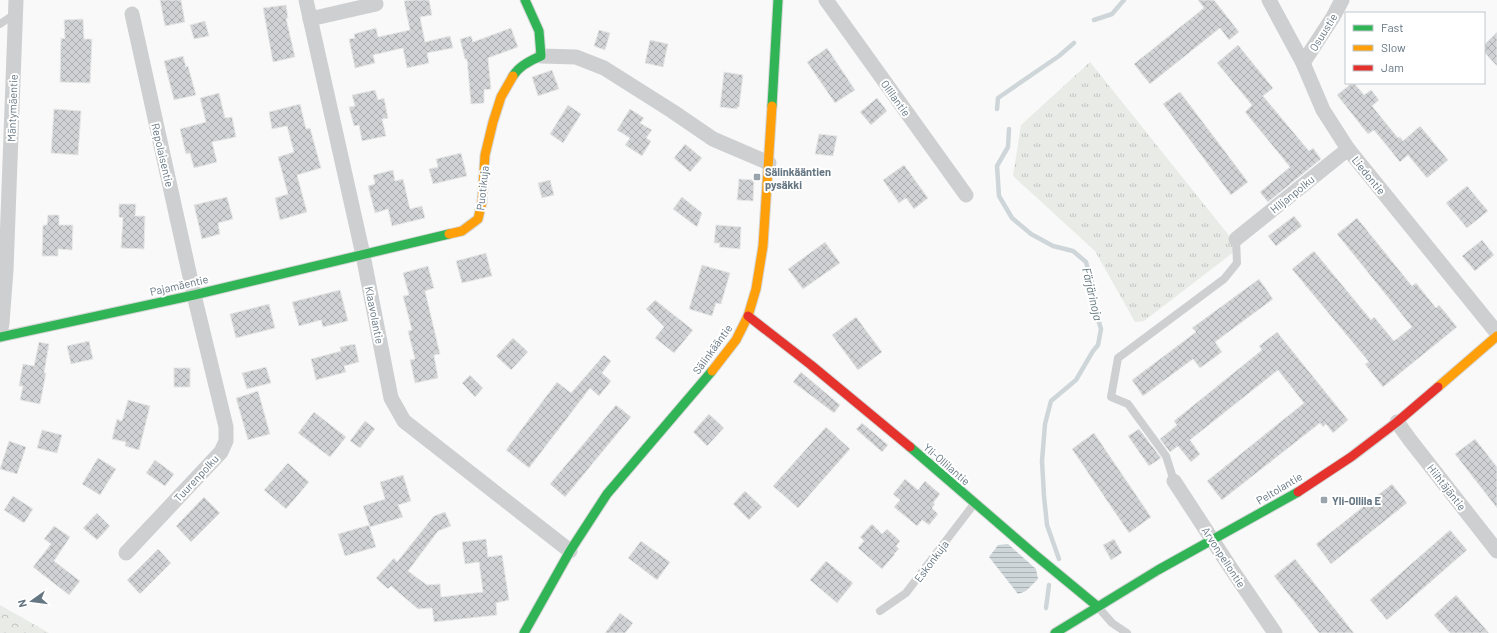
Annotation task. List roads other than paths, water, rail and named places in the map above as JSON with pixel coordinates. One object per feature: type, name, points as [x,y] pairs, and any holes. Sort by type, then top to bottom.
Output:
[{"type":"street","name":"Klaavolantie","points":[[306,0],[364,255],[391,398],[404,421],[570,551]]},
{"type":"street","points":[[525,0],[539,31],[542,56]]},
{"type":"street","name":"Sälinkääntie","points":[[524,633],[570,551],[607,494],[720,363],[736,340],[748,316],[756,289],[763,246],[778,0]]},
{"type":"street","name":"Ollilantie","points":[[826,0],[966,195]]},
{"type":"street","name":"Liedontie","points":[[1269,0],[1303,63],[1323,110],[1348,149],[1497,335]]},
{"type":"street","name":"Osuustie","points":[[1303,63],[1333,17],[1342,0]]},
{"type":"street","points":[[310,19],[376,4]]},
{"type":"street","name":"Mäntymäentie","points":[[0,336],[6,270],[15,7]]},
{"type":"street","name":"Repolaisentie","points":[[132,14],[194,295]]},
{"type":"street","name":"Puotikuja","points":[[364,255],[462,231],[478,219],[482,202],[485,155],[501,97],[516,71],[533,59],[542,56],[576,57],[604,68],[672,111],[713,140],[769,163]]},
{"type":"street","name":"Hiljanpolku","points":[[1236,240],[1348,149]]},
{"type":"street","name":"Pajamäentie","points":[[0,336],[194,295],[364,255]]},
{"type":"street","name":"Tuurenpolku","points":[[126,553],[221,452],[226,441],[226,427],[194,295]]},
{"type":"street","name":"Yli-Ollilantie","points":[[748,316],[781,339],[1097,606]]},
{"type":"street","name":"Peltolantie","points":[[1055,633],[1097,606],[1296,493],[1351,457],[1397,422],[1497,335]]},
{"type":"street","name":"Hiihtäjäntie","points":[[1397,422],[1497,551]]},
{"type":"street","name":"Arvonpellontie","points":[[1174,480],[1274,633]]},
{"type":"lane","points":[[0,24],[15,7]]},
{"type":"lane","points":[[1174,480],[1166,456],[1128,404],[1110,397],[1118,358],[1224,279],[1237,264],[1236,240]]},
{"type":"lane","name":"Eskonkuja","points":[[880,611],[906,593],[975,504]]},
{"type":"lane","name":"Yli-Ollilantie","points":[[1097,606],[1112,623],[1127,633]]},
{"type":"waterway","name":"Färjärinoja","points":[[1094,20],[1112,14],[1124,0]]},
{"type":"waterway","name":"Färjärinoja","points":[[997,109],[998,98],[1059,56],[1074,43]]},
{"type":"waterway","name":"Färjärinoja","points":[[1009,129],[1008,147],[997,166],[999,196],[1012,218],[1031,234],[1053,246],[1073,251],[1086,262],[1092,283],[1094,305],[1101,329],[1098,345],[1076,380],[1051,401],[1045,424],[1042,461],[1047,525],[1059,559]]},
{"type":"waterway","name":"Färjärinoja","points":[[1046,608],[1049,585]]},
{"type":"place","name":"Sälinkääntien pysäkki","points":[[757,177]]},
{"type":"place","name":"Yli-Ollila E","points":[[1324,500]]}]
